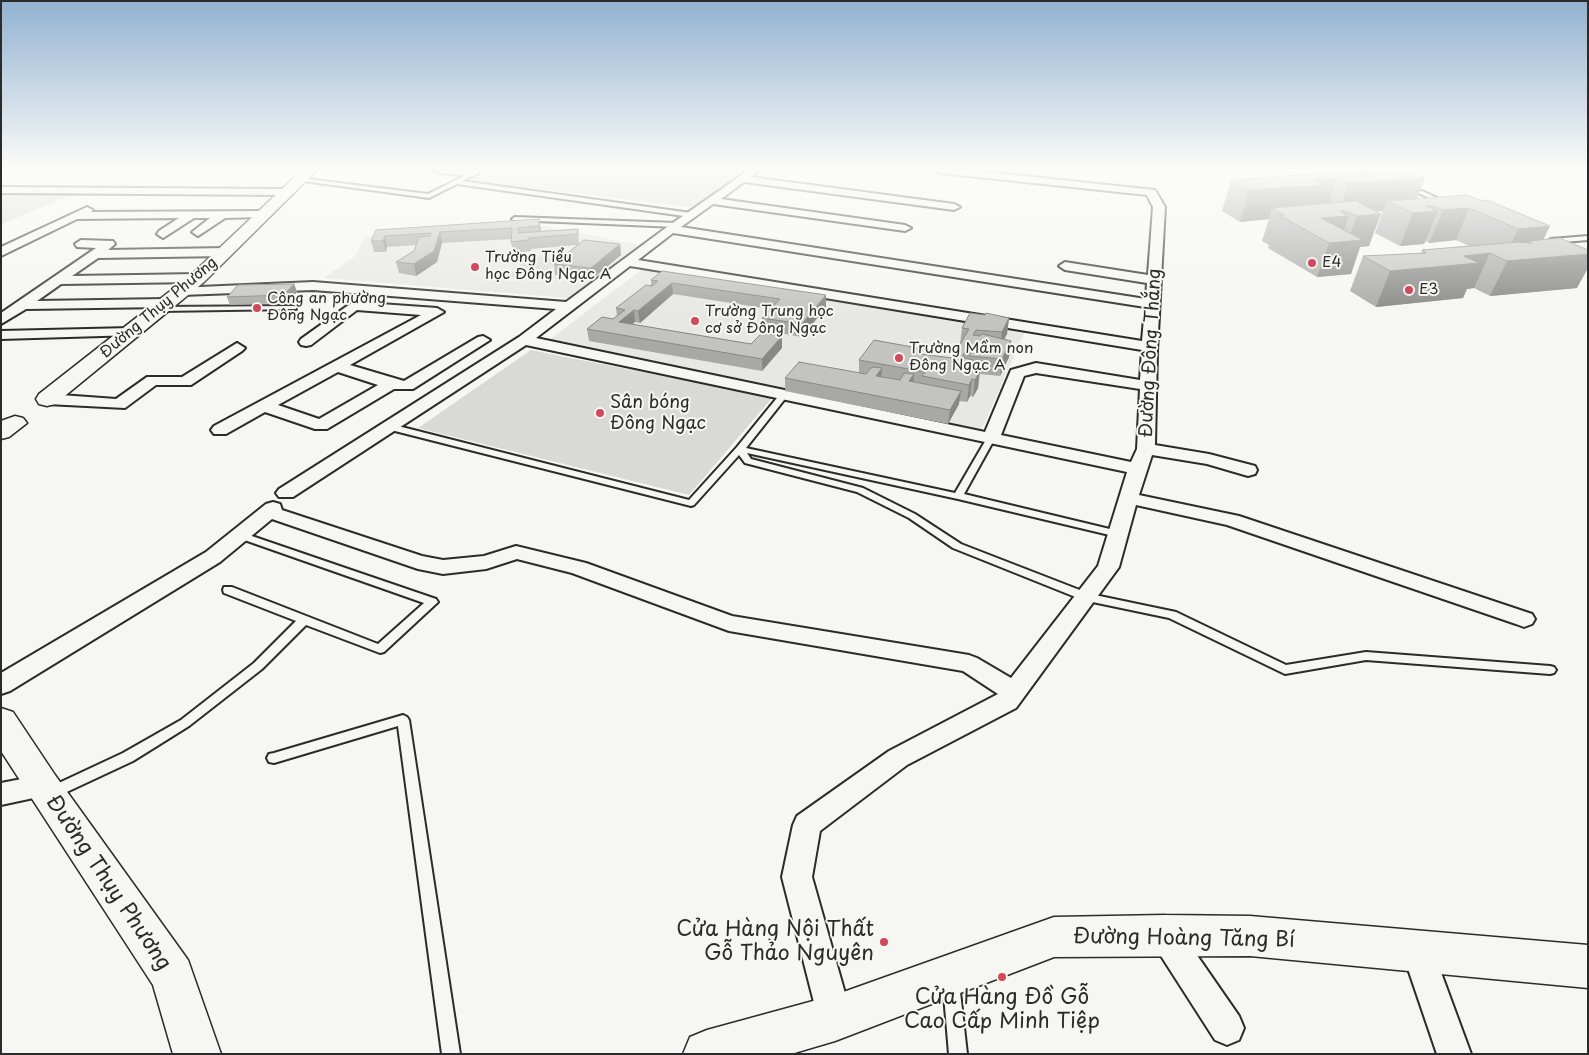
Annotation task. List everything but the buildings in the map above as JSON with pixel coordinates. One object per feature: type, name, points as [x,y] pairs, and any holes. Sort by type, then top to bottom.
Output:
[{"type":"main road","name":"Đường Thụy Phương","points":[[47,399],[198,278],[257,219]]},
{"type":"main road","name":"Đường Thụy Phương","points":[[1,721],[45,790],[172,975],[197,1054]]},
{"type":"main road","name":"Đường Hoàng Tăng Bí","points":[[708,1054],[835,1018],[950,978],[1054,937],[1165,934],[1250,936],[1588,967]]},
{"type":"street","points":[[1,252],[69,219]]},
{"type":"street","points":[[163,234],[186,219]]},
{"type":"street","points":[[198,232],[216,219]]},
{"type":"street","points":[[286,493],[524,340],[685,219]]},
{"type":"street","points":[[842,219],[905,228]]},
{"type":"street","name":"Đường Đông Thắng","points":[[835,1018],[797,877],[807,825],[898,758],[1007,701],[1108,567],[1128,498],[1142,459],[1158,219]]},
{"type":"street","points":[[674,227],[1152,304]]},
{"type":"street","points":[[1,320],[109,244],[81,244]]},
{"type":"street","points":[[94,254],[225,252]]},
{"type":"street","points":[[64,332],[166,253]]},
{"type":"street","points":[[1,257],[15,258]]},
{"type":"street","points":[[627,262],[1054,330],[1149,347]]},
{"type":"street","points":[[1065,266],[1154,280]]},
{"type":"street","points":[[58,280],[198,278]]},
{"type":"street","points":[[182,291],[312,286],[376,289],[568,306]]},
{"type":"street","points":[[306,342],[376,289]]},
{"type":"street","points":[[24,305],[102,304],[163,306]]},
{"type":"street","points":[[220,430],[437,312],[354,306]]},
{"type":"street","points":[[1,335],[64,332],[131,332]]},
{"type":"street","points":[[336,366],[391,384],[407,386],[483,340]]},
{"type":"street","points":[[524,340],[991,438],[1142,459],[1209,459],[1248,470]]},
{"type":"street","points":[[47,399],[119,404],[152,380],[185,382],[237,348]]},
{"type":"street","points":[[991,438],[1017,373],[1036,368],[1148,386]]},
{"type":"street","points":[[264,406],[321,425],[391,384]]},
{"type":"street","points":[[1128,498],[1232,520],[1524,619]]},
{"type":"street","points":[[1,685],[213,557],[271,510],[421,562],[443,567],[486,562],[516,552],[579,568],[729,623],[970,664],[1014,692]]},
{"type":"street","points":[[1,794],[45,790]]},
{"type":"street","points":[[1165,934],[1227,1028]]},
{"type":"street","points":[[1418,951],[1454,1054]]},
{"type":"lane","points":[[519,219],[674,227]]},
{"type":"lane","points":[[1542,241],[1588,238]]},
{"type":"lane","points":[[163,306],[294,308]]},
{"type":"lane","points":[[390,427],[691,502],[740,449],[784,395]]},
{"type":"lane","points":[[958,496],[991,438]]},
{"type":"lane","points":[[740,449],[958,496],[1118,534]]},
{"type":"lane","points":[[740,449],[748,461],[860,490],[912,516],[956,546],[1087,597],[1172,615],[1284,670],[1366,656],[1550,670]]},
{"type":"lane","points":[[228,590],[380,649],[432,602],[240,535]]},
{"type":"lane","points":[[45,790],[128,757],[185,723],[258,666],[304,621]]},
{"type":"lane","points":[[274,758],[403,720],[451,1054]]},
{"type":"lane","points":[[950,978],[958,1054]]},
{"type":"shaded area","points":[[1,219],[13,219],[1,224]]},
{"type":"shaded area","name":"Trường Tiểu học Đông Ngạc A","points":[[545,226],[639,245],[569,298],[324,278],[355,256],[365,236]]},
{"type":"shaded area","points":[[531,256],[561,259],[539,279],[507,277]]},
{"type":"shaded area","points":[[641,270],[1025,331],[981,431],[548,341]]},
{"type":"shaded area","name":"Sân bóng Đông Ngạc","points":[[531,350],[773,397],[689,495],[418,428]]},
{"type":"place","name":"E4","points":[[1312,263]]},
{"type":"place","name":"Trường Tiểu học Đông Ngạc A","points":[[475,267]]},
{"type":"place","name":"E3","points":[[1409,290]]},
{"type":"place","name":"Công an phường Đông Ngạc","points":[[257,308]]},
{"type":"place","name":"Trường Trung học cơ sở Đông Ngạc","points":[[695,321]]},
{"type":"place","name":"Trường Mầm non Đông Ngạc A","points":[[899,358]]},
{"type":"place","name":"Sân bóng Đông Ngạc","points":[[600,413]]},
{"type":"place","name":"Cửa Hàng Nội Thất Gỗ Thảo Nguyên","points":[[884,942]]},
{"type":"place","name":"Cửa Hàng Đồ Gỗ Cao Cấp Minh Tiệp","points":[[1002,977]]}]
